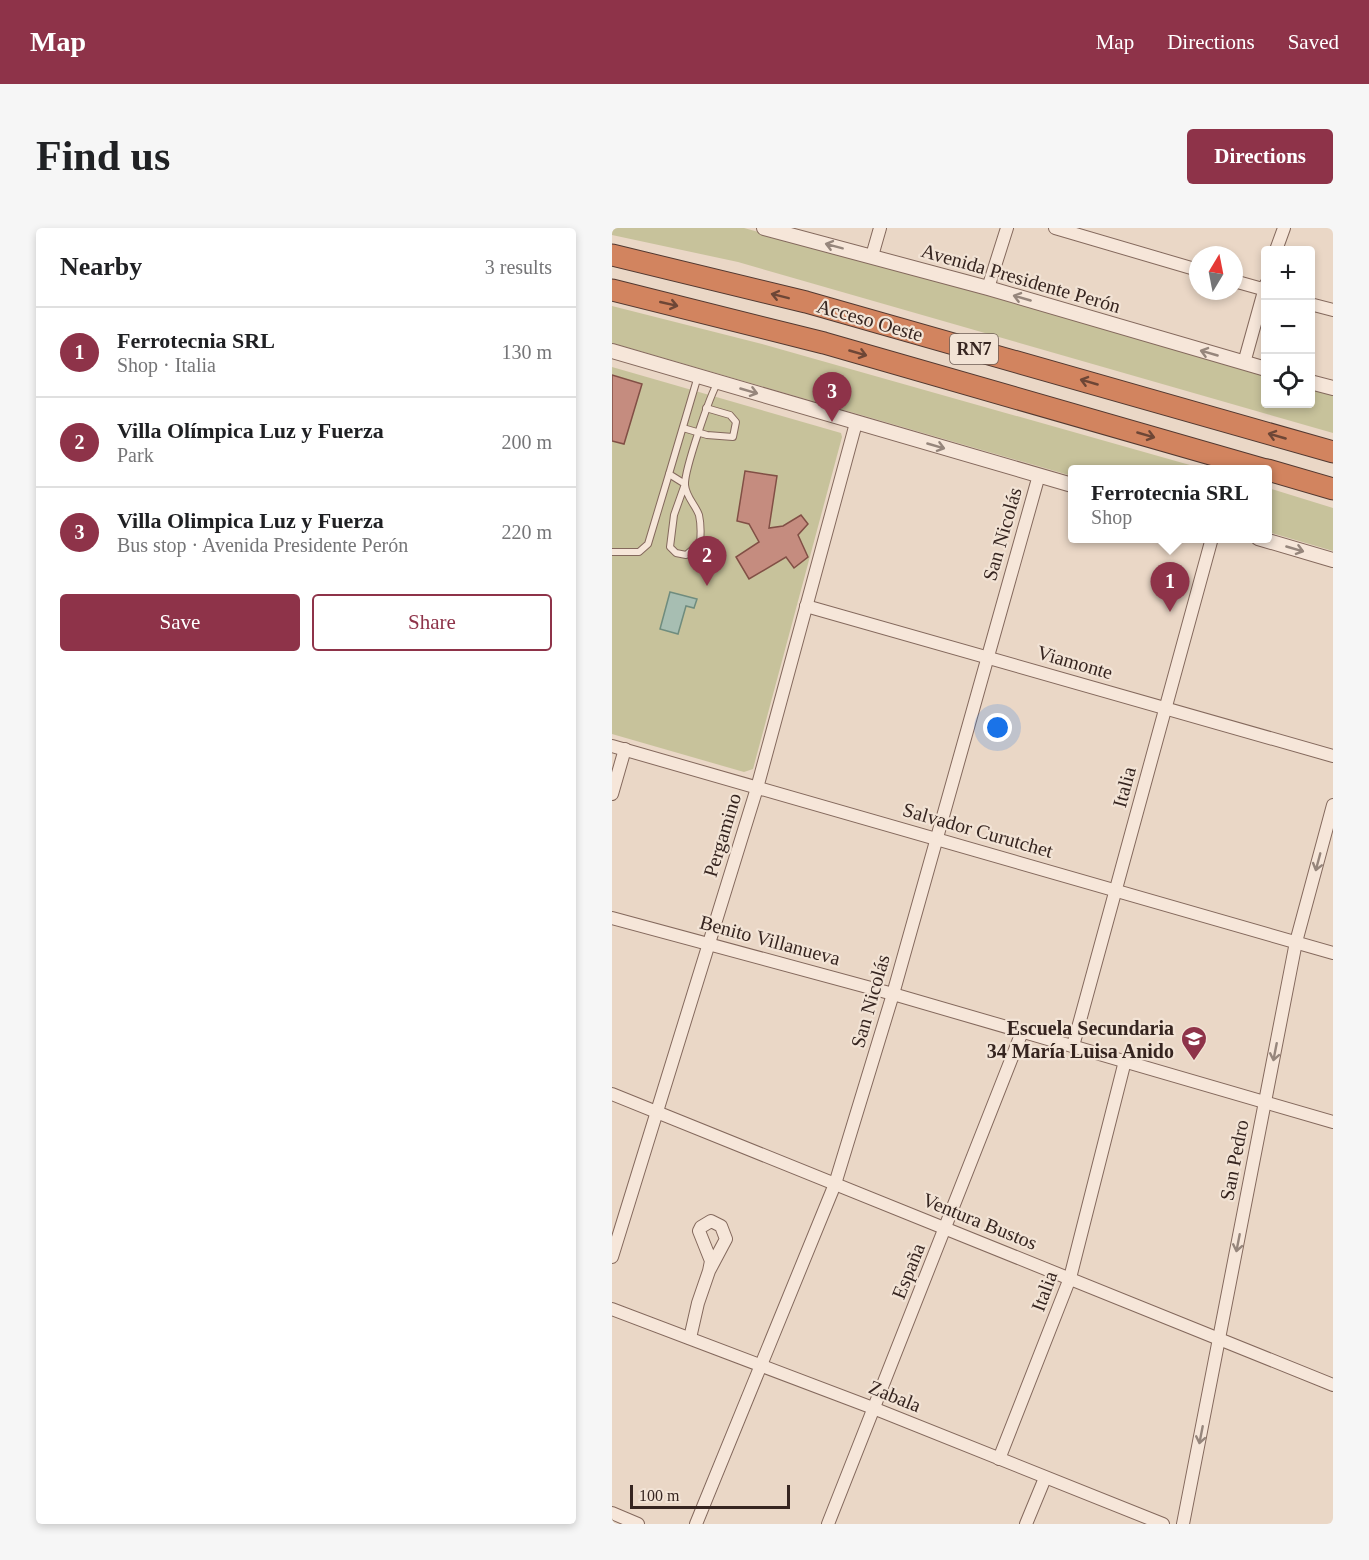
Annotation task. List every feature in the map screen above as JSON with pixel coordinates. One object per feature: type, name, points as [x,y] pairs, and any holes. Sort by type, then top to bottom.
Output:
[{"type":"highway","name":"Acceso Oeste","points":[[612,255],[817,305],[1333,452]]},
{"type":"highway","name":"Acceso Oeste","points":[[612,290],[824,343],[1250,465]]},
{"type":"highway","name":"Acceso Oeste","points":[[1272,471],[1333,489]]},
{"type":"street","name":"Avenida Presidente Perón","points":[[764,228],[988,288],[1261,368]]},
{"type":"street","points":[[872,256],[880,228]]},
{"type":"street","points":[[988,288],[1007,228]]},
{"type":"street","points":[[1055,228],[1189,267]]},
{"type":"street","points":[[1277,246],[1284,228]]},
{"type":"street","points":[[1243,283],[1261,287]]},
{"type":"street","points":[[1244,363],[1262,300]]},
{"type":"street","points":[[1315,304],[1333,310]]},
{"type":"street","points":[[612,351],[1068,484]]},
{"type":"street","points":[[1315,383],[1333,388]]},
{"type":"street","name":"Pergamino","points":[[612,1257],[757,788],[856,423]]},
{"type":"street","name":"San Nicolás","points":[[696,1524],[836,1184],[893,994],[1039,475]]},
{"type":"street","points":[[1272,542],[1333,560]]},
{"type":"street","name":"Italia","points":[[1073,1046],[1211,543]]},
{"type":"street","name":"Viamonte","points":[[806,606],[1333,756]]},
{"type":"street","name":"Salvador Curutchet","points":[[612,746],[1333,953]]},
{"type":"street","points":[[612,794],[625,749]]},
{"type":"street","name":"San Pedro","points":[[1183,1524],[1296,942],[1333,805]]},
{"type":"street","name":"Benito Villanueva","points":[[612,918],[893,994],[1333,1122]]},
{"type":"street","name":"España","points":[[828,1524],[1022,1032]]},
{"type":"street","name":"Italia","points":[[999,1459],[1070,1278],[1125,1061]]},
{"type":"street","name":"Ventura Bustos","points":[[612,1094],[1333,1384]]},
{"type":"street","points":[[690,1338],[698,1303],[709,1271]]},
{"type":"street","name":"Zabala","points":[[612,1309],[873,1408],[1162,1524]]},
{"type":"street","points":[[1026,1524],[1045,1478]]},
{"type":"street","points":[[612,1513],[634,1523]]},
{"type":"lane","points":[[612,552],[639,552],[648,544],[698,376]]},
{"type":"lane","points":[[669,474],[685,484],[690,501],[698,513],[701,530],[700,543],[686,555],[676,553],[670,547],[670,534],[685,484],[700,433],[706,408],[718,382]]},
{"type":"lane","points":[[682,428],[733,437],[736,422],[730,415],[706,408]]},
{"type":"shaded area","points":[[612,228],[744,228],[1261,372],[1261,408],[1315,408],[1315,387],[1333,393],[1333,433],[738,262],[612,235]]},
{"type":"shaded area","points":[[612,306],[762,344],[1190,465],[1068,465],[1068,475],[612,343]]},
{"type":"shaded area","points":[[612,367],[841,433],[842,437],[753,769],[744,772],[612,734]]},
{"type":"shaded area","points":[[1272,489],[1333,508],[1333,551],[1272,533]]},
{"type":"shaded area","points":[[670,592],[697,599],[694,608],[686,606],[678,634],[660,629]]},
{"type":"building","points":[[612,375],[642,384],[624,444],[612,441]]},
{"type":"building","points":[[745,471],[777,476],[769,528],[783,526],[801,515],[808,524],[798,535],[808,557],[794,568],[786,557],[749,579],[736,557],[759,542],[749,524],[737,521]]},
{"type":"place","name":"Villa Olimpica Luz y Fuerza","points":[[832,422]]},
{"type":"place","name":"Villa Olímpica Luz y Fuerza","points":[[707,586]]},
{"type":"place","name":"Ferrotecnia SRL","points":[[1170,612]]},
{"type":"place","name":"Escuela Secundaria 34 María Luisa Anido","points":[[1194,1062]]}]
